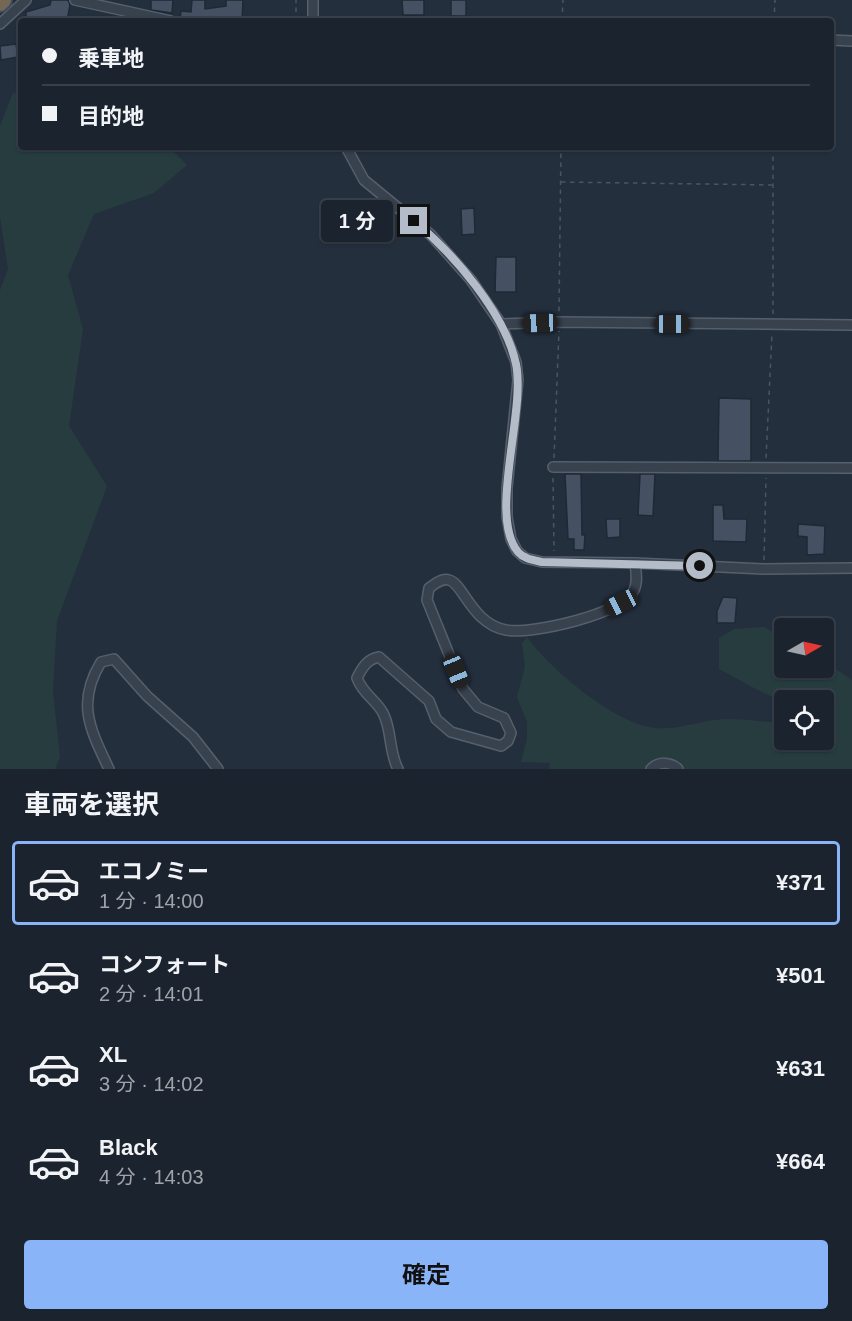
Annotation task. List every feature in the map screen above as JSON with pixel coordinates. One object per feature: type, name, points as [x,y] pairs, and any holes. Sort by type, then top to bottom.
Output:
[{"type":"street","points":[[0,24],[26,0]]},
{"type":"street","points":[[75,0],[157,18]]},
{"type":"street","points":[[313,0],[313,18]]},
{"type":"street","points":[[834,40],[852,41]]},
{"type":"street","points":[[348,150],[364,180],[431,235],[471,280],[501,324],[516,362],[518,380],[507,488],[507,517],[511,539],[517,551],[525,558],[554,562],[764,569],[852,568]]},
{"type":"street","points":[[501,324],[559,322],[852,325]]},
{"type":"street","points":[[553,467],[852,468]]},
{"type":"street","points":[[398,769],[392,756],[389,729],[382,711],[361,689],[357,678],[363,666],[373,658],[380,657],[429,701],[436,718],[451,732],[501,746],[508,741],[511,733],[504,718],[478,707],[463,689],[427,600],[429,588],[438,581],[449,580],[456,584],[472,609],[485,622],[504,630],[528,632],[596,616],[621,603],[634,592],[635,563]]},
{"type":"street","points":[[109,769],[88,722],[86,703],[90,680],[101,662],[114,659],[147,696],[194,737],[218,769]]},
{"type":"street","points":[[651,769],[663,763],[671,764],[678,769]]},
{"type":"path","points":[[296,0],[296,18]]},
{"type":"path","points":[[562,18],[563,0]]},
{"type":"path","points":[[774,18],[775,0]]},
{"type":"path","points":[[554,562],[553,467],[559,322],[561,150]]},
{"type":"path","points":[[766,463],[772,325],[773,150]]},
{"type":"path","points":[[561,182],[773,185]]},
{"type":"path","points":[[764,569],[766,474]]},
{"type":"green space","points":[[18,92],[18,150],[172,150],[187,165],[154,193],[94,214],[68,275],[83,329],[69,426],[107,486],[57,621],[53,691],[60,757],[55,769],[0,769],[0,290],[8,269],[0,217],[0,126],[13,93]]},
{"type":"green space","points":[[764,627],[774,632],[774,678],[834,678],[834,668],[852,680],[852,769],[549,769],[550,763],[521,762],[527,738],[527,722],[517,697],[525,666],[522,643],[527,637],[567,679],[604,706],[640,725],[665,728],[725,719],[774,722],[774,750],[834,750],[834,690],[774,690],[774,697],[719,669],[719,638],[734,629]]},
{"type":"building","points":[[51,0],[68,0],[70,5],[68,18],[26,18],[26,12],[50,5]]},
{"type":"building","points":[[151,0],[173,0],[172,13],[151,10]]},
{"type":"building","points":[[192,0],[205,0],[205,9],[226,6],[226,0],[243,0],[242,18],[180,18],[181,11],[191,12]]},
{"type":"building","points":[[402,0],[424,0],[424,15],[403,15]]},
{"type":"building","points":[[451,0],[466,0],[466,16],[451,16]]},
{"type":"building","points":[[16,44],[18,57],[1,60],[0,46]]},
{"type":"building","points":[[474,208],[475,234],[462,235],[461,209]]},
{"type":"building","points":[[496,257],[516,257],[516,292],[495,292]]},
{"type":"building","points":[[719,398],[751,399],[751,461],[718,461]]},
{"type":"building","points":[[565,474],[581,474],[584,550],[574,550],[574,539],[568,539]]},
{"type":"building","points":[[640,474],[655,474],[653,516],[638,515]]},
{"type":"building","points":[[713,505],[723,505],[724,519],[747,519],[746,542],[713,541]]},
{"type":"building","points":[[606,519],[620,519],[620,537],[607,538]]},
{"type":"building","points":[[798,524],[825,526],[824,554],[807,555],[807,537],[798,536]]},
{"type":"building","points":[[723,597],[737,598],[735,623],[717,623],[717,611]]},
{"type":"route","points":[[414,221],[431,235],[471,280],[501,324],[516,362],[518,393],[507,488],[507,517],[511,539],[517,551],[525,558],[542,562],[700,566]]}]
